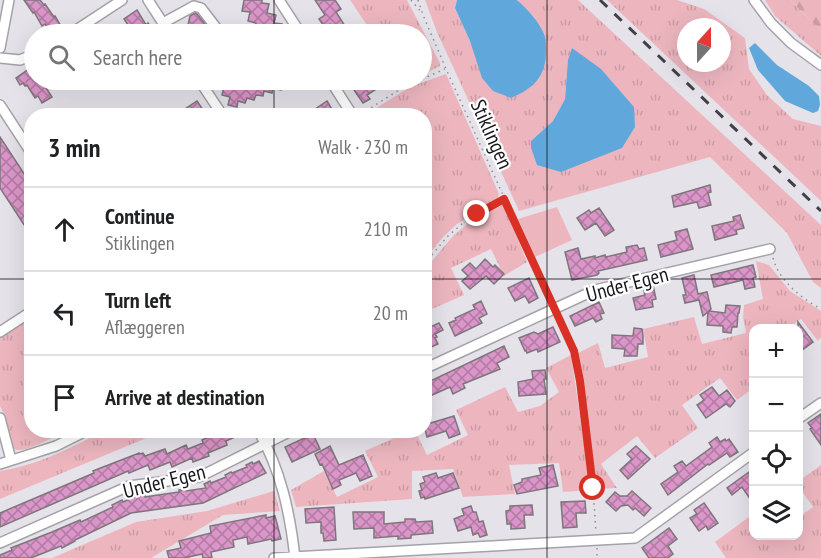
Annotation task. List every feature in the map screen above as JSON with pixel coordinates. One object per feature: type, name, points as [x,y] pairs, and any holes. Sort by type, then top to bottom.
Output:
[{"type":"street","points":[[0,48],[9,0]]},
{"type":"street","points":[[85,24],[122,0]]},
{"type":"street","points":[[148,0],[163,24],[194,6],[201,8],[213,24]]},
{"type":"street","points":[[279,0],[295,24]]},
{"type":"street","points":[[754,0],[771,23],[791,43],[821,65]]},
{"type":"street","points":[[0,58],[24,58]]},
{"type":"street","points":[[206,90],[218,108]]},
{"type":"street","points":[[336,90],[348,108]]},
{"type":"street","points":[[0,105],[24,142]]},
{"type":"street","name":"Under Egen","points":[[432,365],[596,290],[770,249]]},
{"type":"street","points":[[0,332],[24,316]]},
{"type":"street","points":[[803,416],[821,403]]},
{"type":"street","points":[[0,418],[11,460]]},
{"type":"street","points":[[0,464],[56,446],[72,438]]},
{"type":"street","points":[[263,438],[280,477],[288,509],[295,557]]},
{"type":"street","name":"Under Egen","points":[[0,543],[129,486],[199,477],[276,438]]},
{"type":"street","points":[[274,558],[635,538],[749,455]]},
{"type":"path","points":[[411,0],[423,15]]},
{"type":"path","name":"Stiklingen","points":[[418,0],[427,24]]},
{"type":"path","name":"Stiklingen","points":[[432,36],[574,351],[580,381],[593,488],[597,558]]},
{"type":"path","points":[[432,74],[446,69]]},
{"type":"path","points":[[371,108],[399,90]]},
{"type":"path","points":[[432,255],[463,223],[504,199]]},
{"type":"path","points":[[770,249],[775,266],[793,290],[821,309]]},
{"type":"green space","points":[[350,0],[407,0],[420,24],[366,24]]},
{"type":"green space","points":[[425,0],[457,0],[455,8],[470,41],[535,18],[517,0],[578,0],[821,225],[821,288],[813,282],[787,233],[710,157],[519,211],[437,32]],"holes":[[[568,60],[561,172],[531,141],[553,121],[565,99]]]},
{"type":"green space","points":[[607,0],[677,0],[704,9],[717,18],[677,18],[677,66]]},
{"type":"green space","points":[[765,0],[790,0],[821,31],[821,56],[775,16]]},
{"type":"green space","points":[[790,0],[821,0],[821,31]]},
{"type":"green space","points":[[731,28],[745,38],[749,69],[767,95],[793,119],[821,126],[821,201],[684,72],[731,72]]},
{"type":"green space","points":[[432,48],[440,63],[440,66],[432,70]]},
{"type":"green space","points":[[446,74],[499,194],[497,200],[457,224],[432,250],[432,108],[376,108],[405,90],[432,90],[432,79]]},
{"type":"green space","points":[[504,204],[527,262],[504,276],[491,249],[451,268],[464,295],[432,309],[432,261],[461,229]]},
{"type":"green space","points":[[557,207],[572,240],[535,257],[518,219]]},
{"type":"green space","points":[[756,261],[769,265],[790,291],[821,311],[821,337],[818,341],[801,319],[794,324],[749,324],[749,391],[737,400],[720,378],[682,405],[698,428],[655,458],[637,436],[601,464],[617,488],[596,489],[578,353],[598,343],[605,368],[648,357],[643,329],[694,317],[702,344],[746,333],[743,317],[744,305],[763,299]]},
{"type":"green space","points":[[24,321],[24,438],[51,438],[24,449],[17,450],[11,444],[0,406],[0,336]]},
{"type":"green space","points":[[571,355],[591,490],[563,492],[559,463],[509,465],[515,494],[463,497],[453,469],[412,471],[412,499],[296,507],[291,490],[324,471],[337,497],[378,477],[365,451],[394,438],[418,438],[427,455],[468,435],[456,410],[505,387],[518,412],[540,406],[559,392],[546,368]]},
{"type":"green space","points":[[89,438],[146,438],[0,499],[0,471],[41,460]]},
{"type":"green space","points":[[821,465],[821,558],[726,558],[715,542],[749,517],[749,540],[803,540],[803,514],[813,507],[803,493],[803,478]]},
{"type":"green space","points":[[274,491],[280,511],[223,515],[151,558],[52,558],[136,522],[207,511]]},
{"type":"water","points":[[457,0],[517,0],[529,11],[542,29],[546,42],[546,57],[542,73],[533,85],[511,98],[493,91],[482,78],[470,41],[455,8]]},
{"type":"water","points":[[755,43],[777,65],[809,86],[819,96],[818,111],[813,113],[785,101],[758,70],[749,48]]},
{"type":"water","points":[[572,48],[601,69],[634,107],[635,127],[622,148],[561,172],[537,165],[531,141],[553,121],[565,99],[568,60]]},
{"type":"building","points":[[24,0],[40,0],[60,24],[41,24]]},
{"type":"building","points":[[244,0],[262,0],[262,3],[269,4],[267,13],[276,15],[274,23],[282,24],[256,24],[248,21],[250,12],[242,11]]},
{"type":"building","points":[[315,0],[335,0],[341,9],[336,12],[344,24],[322,24],[319,19],[325,15]]},
{"type":"building","points":[[137,10],[145,24],[127,24],[124,19]]},
{"type":"building","points":[[197,14],[205,24],[188,24],[190,16]]},
{"type":"building","points":[[24,72],[24,84],[20,85],[16,78]]},
{"type":"building","points":[[30,90],[47,90],[52,97],[42,103],[38,96],[35,98]]},
{"type":"building","points":[[223,90],[273,90],[272,93],[264,91],[263,96],[256,95],[254,100],[247,98],[245,103],[238,101],[237,107],[228,105],[230,97],[222,95]]},
{"type":"building","points":[[354,90],[375,90],[367,95],[370,99],[363,103]]},
{"type":"building","points":[[197,101],[202,108],[186,108]]},
{"type":"building","points":[[327,101],[331,108],[317,108]]},
{"type":"building","points":[[0,137],[24,174],[24,225],[0,188]]},
{"type":"building","points":[[710,185],[711,192],[708,193],[711,205],[699,208],[697,202],[674,207],[672,196]]},
{"type":"building","points":[[599,208],[614,230],[605,236],[596,223],[585,230],[577,218],[589,210],[591,213]]},
{"type":"building","points":[[740,215],[744,228],[736,230],[737,234],[715,240],[712,226],[734,221],[733,217]]},
{"type":"building","points":[[687,229],[693,249],[661,257],[658,245],[677,240],[675,232]]},
{"type":"building","points":[[637,245],[639,249],[644,248],[647,260],[598,271],[597,275],[572,280],[565,252],[578,248],[581,259],[605,255],[606,257],[627,252],[626,247]]},
{"type":"building","points":[[485,259],[504,274],[494,284],[486,276],[470,289],[462,281],[468,276],[462,270],[470,263],[476,269]]},
{"type":"building","points":[[753,265],[756,277],[753,278],[755,287],[745,289],[743,280],[714,287],[711,275]]},
{"type":"building","points":[[694,275],[698,294],[707,292],[711,309],[709,311],[725,313],[726,305],[740,306],[737,327],[732,327],[731,333],[723,332],[723,326],[707,325],[708,312],[703,316],[699,300],[685,303],[683,295],[686,295],[682,278]]},
{"type":"building","points":[[529,278],[538,298],[529,303],[525,296],[515,301],[508,288]]},
{"type":"building","points":[[653,285],[656,299],[652,300],[653,307],[636,310],[633,298],[645,295],[643,287]]},
{"type":"building","points":[[481,301],[487,314],[479,318],[482,323],[455,336],[449,323],[475,309],[473,305]]},
{"type":"building","points":[[599,302],[604,313],[600,314],[602,319],[596,322],[593,318],[575,326],[570,316]]},
{"type":"building","points":[[439,323],[443,330],[435,334],[438,344],[432,347],[432,326]]},
{"type":"building","points":[[553,327],[560,342],[538,352],[537,349],[527,353],[525,351],[519,338],[534,332],[538,334]]},
{"type":"building","points":[[634,328],[642,329],[643,336],[643,344],[638,344],[637,356],[624,356],[625,349],[612,348],[612,335],[633,336]]},
{"type":"building","points":[[803,329],[813,342],[803,349]]},
{"type":"building","points":[[504,346],[509,357],[497,363],[500,369],[463,384],[465,388],[453,394],[450,387],[432,395],[432,380]]},
{"type":"building","points":[[545,370],[546,394],[519,396],[518,382],[533,379],[532,371]]},
{"type":"building","points":[[712,387],[719,396],[727,390],[735,401],[730,407],[726,404],[706,418],[697,405],[704,400],[700,395]]},
{"type":"building","points":[[821,414],[821,445],[808,423]]},
{"type":"building","points":[[454,416],[460,434],[449,438],[446,431],[432,435],[432,423]]},
{"type":"building","points":[[717,437],[720,442],[729,439],[738,452],[730,457],[727,453],[708,464],[668,495],[661,484],[678,472],[674,466],[682,461],[686,466],[712,447],[709,443]]},
{"type":"building","points":[[233,438],[226,441],[227,445],[208,453],[209,456],[193,462],[192,458],[172,467],[170,462],[150,470],[148,465],[129,473],[128,471],[0,527],[0,513],[94,473],[93,471],[139,453],[145,456],[165,449],[167,454],[186,445],[188,449],[203,443],[202,440]]},
{"type":"building","points":[[304,438],[315,438],[320,449],[292,462],[285,447]]},
{"type":"building","points":[[330,446],[339,465],[363,455],[372,476],[360,481],[356,473],[339,480],[341,485],[333,489],[315,454]]},
{"type":"building","points":[[636,446],[650,459],[628,479],[620,470],[632,459],[627,454]]},
{"type":"building","points":[[259,461],[266,473],[203,503],[131,513],[62,548],[61,546],[31,558],[0,558],[0,555],[12,550],[11,548],[80,520],[81,522],[113,507],[112,505],[122,500],[123,502],[136,496],[145,495],[145,497],[179,492],[179,490],[206,488],[204,484],[226,477],[225,475],[231,472]]},
{"type":"building","points":[[553,465],[558,486],[517,494],[514,485],[522,482],[522,479],[541,475],[539,468]]},
{"type":"building","points":[[749,472],[749,497],[742,487],[732,495],[727,488]]},
{"type":"building","points":[[436,473],[438,478],[453,473],[459,488],[425,499],[421,498],[419,491],[422,490],[420,484],[425,482],[423,477]]},
{"type":"building","points":[[632,491],[651,508],[644,516],[628,505],[621,506],[616,511],[606,502],[615,492],[620,496],[627,496]]},
{"type":"building","points":[[585,501],[586,513],[576,513],[577,527],[563,528],[561,502]]},
{"type":"building","points":[[704,503],[718,523],[708,530],[706,526],[699,531],[690,518],[697,514],[694,510]]},
{"type":"building","points":[[532,505],[533,515],[524,515],[525,528],[511,529],[511,524],[507,524],[506,511],[510,510],[510,506]]},
{"type":"building","points":[[471,506],[479,522],[483,521],[487,535],[480,537],[478,533],[473,535],[471,527],[458,531],[454,519],[464,515],[462,509]]},
{"type":"building","points":[[334,507],[336,540],[324,541],[321,522],[306,523],[305,509]]},
{"type":"building","points":[[353,512],[384,512],[384,524],[405,522],[405,519],[415,519],[416,522],[432,521],[433,533],[411,535],[411,538],[398,539],[398,536],[374,538],[374,528],[354,529]]},
{"type":"building","points":[[266,515],[266,518],[275,516],[281,539],[248,544],[247,537],[233,540],[234,547],[211,552],[212,558],[203,558],[202,554],[184,558],[169,558],[167,551],[181,548],[179,541],[211,533],[210,526]]},
{"type":"building","points":[[669,528],[677,539],[668,546],[673,554],[668,558],[649,558],[642,548]]},
{"type":"railway","points":[[600,0],[821,211]]},
{"type":"route","points":[[477,214],[504,199],[574,351],[580,381],[593,488]]}]
